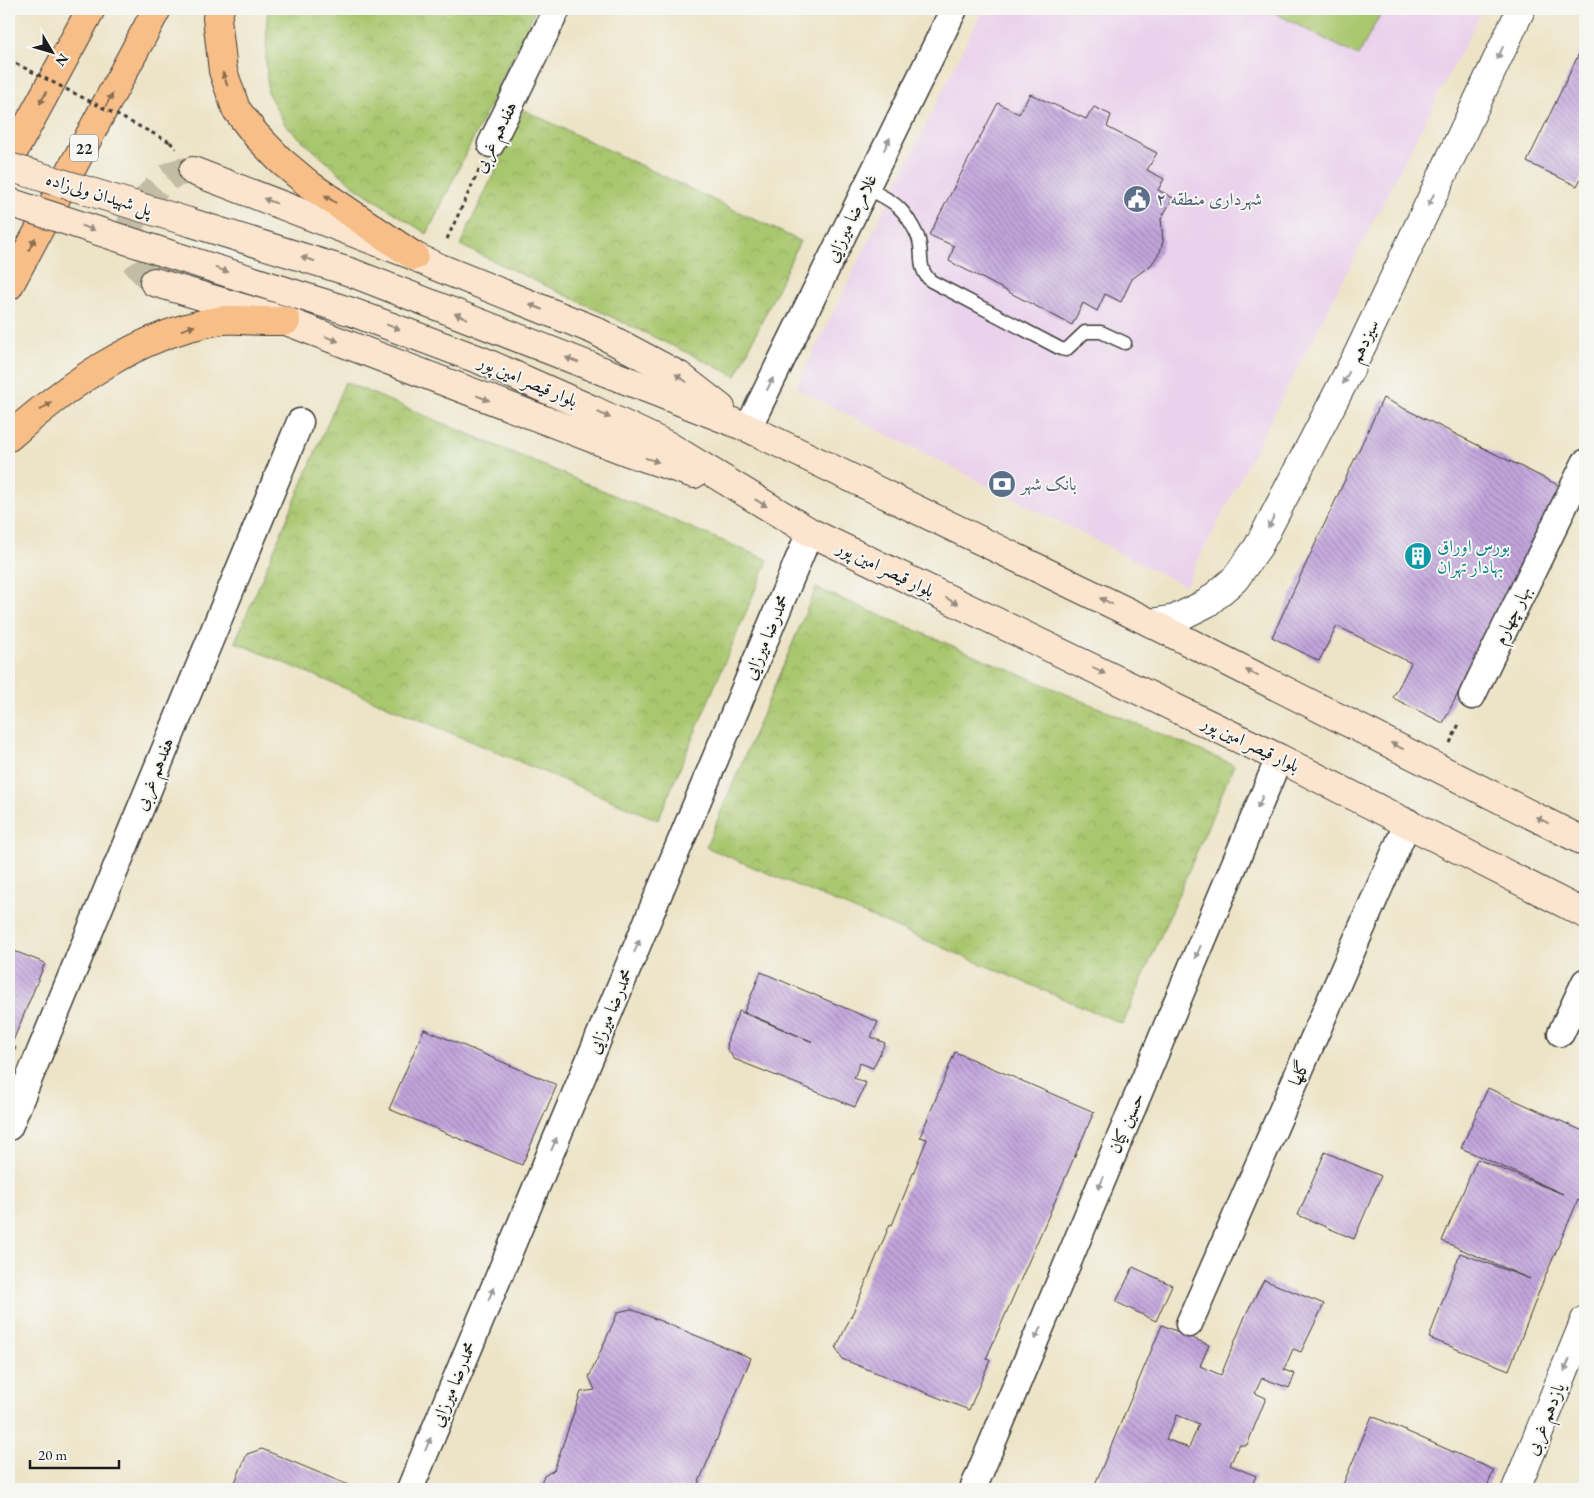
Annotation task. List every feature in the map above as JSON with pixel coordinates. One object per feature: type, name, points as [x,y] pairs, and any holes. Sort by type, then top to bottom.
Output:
[{"type":"highway","points":[[9,160],[91,9]]},
{"type":"highway","name":"22","points":[[9,286],[157,9]]},
{"type":"highway","points":[[220,9],[217,18],[222,71],[236,109],[256,135],[280,160],[311,186],[424,261]]},
{"type":"highway","points":[[9,437],[36,413],[88,375],[136,347],[187,328],[219,320],[286,321]]},
{"type":"main road","name":"پل شهیدان ولی‌زاده","points":[[9,167],[189,222]]},
{"type":"main road","points":[[193,171],[424,261],[602,334],[680,376],[748,428]]},
{"type":"main road","name":"پل شهیدان ولی‌زاده","points":[[9,202],[175,256]]},
{"type":"main road","name":"بلوار قیصر امین پور","points":[[189,222],[350,272],[748,428],[1151,623],[1585,842]]},
{"type":"main road","name":"بلوار قیصر امین پور","points":[[175,256],[352,312],[480,360],[593,410],[667,445],[810,532],[1279,758],[1408,822],[1585,914]]},
{"type":"main road","points":[[154,282],[286,321],[628,452],[735,487]]},
{"type":"street","name":"هفدهم غربی","points":[[491,144],[557,9]]},
{"type":"street","name":"غلامرضا میرزایی","points":[[748,428],[954,9]]},
{"type":"street","name":"سیزدهم","points":[[1151,623],[1175,618],[1207,604],[1235,579],[1258,547],[1358,354],[1521,9]]},
{"type":"street","name":"هفدهم غربی","points":[[9,1127],[300,422]]},
{"type":"street","name":"بهار چهارم","points":[[1472,696],[1585,463]]},
{"type":"street","name":"محمدرضا میرزایی","points":[[410,1489],[810,532]]},
{"type":"street","name":"حسین کیان","points":[[973,1489],[1279,758]]},
{"type":"street","name":"گلها","points":[[1189,1324],[1408,822]]},
{"type":"street","points":[[1561,1033],[1585,982]]},
{"type":"street","name":"یازدهم غربی","points":[[1516,1489],[1585,1320]]},
{"type":"lane","points":[[866,187],[903,211],[918,238],[922,268],[925,275],[931,280],[1061,349],[1066,350],[1070,348],[1085,332],[1101,332],[1125,343]]},
{"type":"path","points":[[9,60],[170,142]]},
{"type":"path","name":"هفدهم غربی","points":[[424,261],[491,144]]},
{"type":"path","points":[[1438,767],[1472,696]]},
{"type":"shaded area","name":"شهرداری منطقه ۲","points":[[983,9],[1483,9],[1185,586],[796,388]]},
{"type":"green space","points":[[270,9],[536,9],[427,234],[355,187],[286,126],[268,93],[266,62],[267,15]]},
{"type":"green space","points":[[1267,9],[1383,9],[1358,56]]},
{"type":"green space","points":[[524,110],[800,241],[736,376],[460,245]]},
{"type":"green space","points":[[345,382],[768,560],[658,820],[235,642]]},
{"type":"green space","points":[[816,588],[1234,765],[1123,1024],[706,847]]},
{"type":"building","points":[[1585,41],[1585,170],[1577,186],[1527,162]]},
{"type":"building","name":"شهرداری منطقه ۲","points":[[1030,94],[1086,119],[1094,107],[1111,115],[1107,127],[1157,153],[1147,170],[1164,179],[1158,190],[1173,198],[1161,219],[1163,241],[1160,252],[1151,265],[1132,279],[1121,302],[1105,294],[1097,311],[1083,303],[1072,325],[949,261],[954,246],[929,235],[998,103],[1019,114]]},
{"type":"building","name":"بورس اوراق بهادار تهران","points":[[1383,398],[1562,487],[1443,723],[1393,698],[1411,663],[1337,626],[1319,661],[1272,637]]},
{"type":"building","points":[[9,949],[45,963],[11,1046],[16,1048],[9,1064]]},
{"type":"building","points":[[761,972],[878,1022],[871,1037],[885,1043],[873,1068],[860,1063],[854,1078],[866,1083],[855,1107],[734,1059],[727,1049],[728,1038],[739,1011],[813,1042],[744,1012]]},
{"type":"building","points":[[424,1029],[557,1085],[522,1165],[389,1109]]},
{"type":"building","points":[[955,1052],[1094,1112],[986,1359],[990,1360],[969,1410],[842,1359],[836,1348],[856,1306],[890,1224],[892,1225],[927,1139],[920,1137]]},
{"type":"building","points":[[1488,1088],[1585,1132],[1585,1204],[1578,1200],[1542,1284],[1509,1370],[1429,1338],[1460,1253],[1530,1279],[1442,1241],[1477,1159],[1563,1194],[1461,1148]]},
{"type":"building","points":[[1325,1152],[1381,1176],[1354,1239],[1298,1215]]},
{"type":"building","points":[[1133,1267],[1172,1285],[1156,1321],[1116,1302]]},
{"type":"building","points":[[1264,1280],[1324,1304],[1301,1352],[1293,1349],[1284,1370],[1295,1374],[1289,1388],[1262,1378],[1255,1393],[1266,1398],[1247,1445],[1239,1445],[1230,1465],[1256,1476],[1250,1489],[1093,1489],[1162,1325],[1209,1345],[1200,1366],[1221,1375],[1246,1314]],"holes":[[[1177,1415],[1199,1424],[1189,1448],[1166,1439]]]},
{"type":"building","points":[[631,1309],[751,1358],[696,1489],[538,1489],[544,1476],[554,1470],[581,1392],[595,1390],[589,1377],[618,1312]]},
{"type":"building","points":[[1372,1416],[1494,1470],[1486,1489],[1341,1489]]},
{"type":"building","points":[[262,1449],[358,1489],[232,1489],[247,1454]]},
{"type":"tunnel","points":[[154,282],[138,266],[132,255],[130,246],[132,220],[156,188],[166,179],[171,175],[193,171]]},
{"type":"place","name":"شهرداری منطقه ۲","points":[[1137,199]]},
{"type":"place","name":"بانک شهر","points":[[1002,484]]},
{"type":"place","name":"بورس اوراق بهادار تهران","points":[[1418,556]]}]
